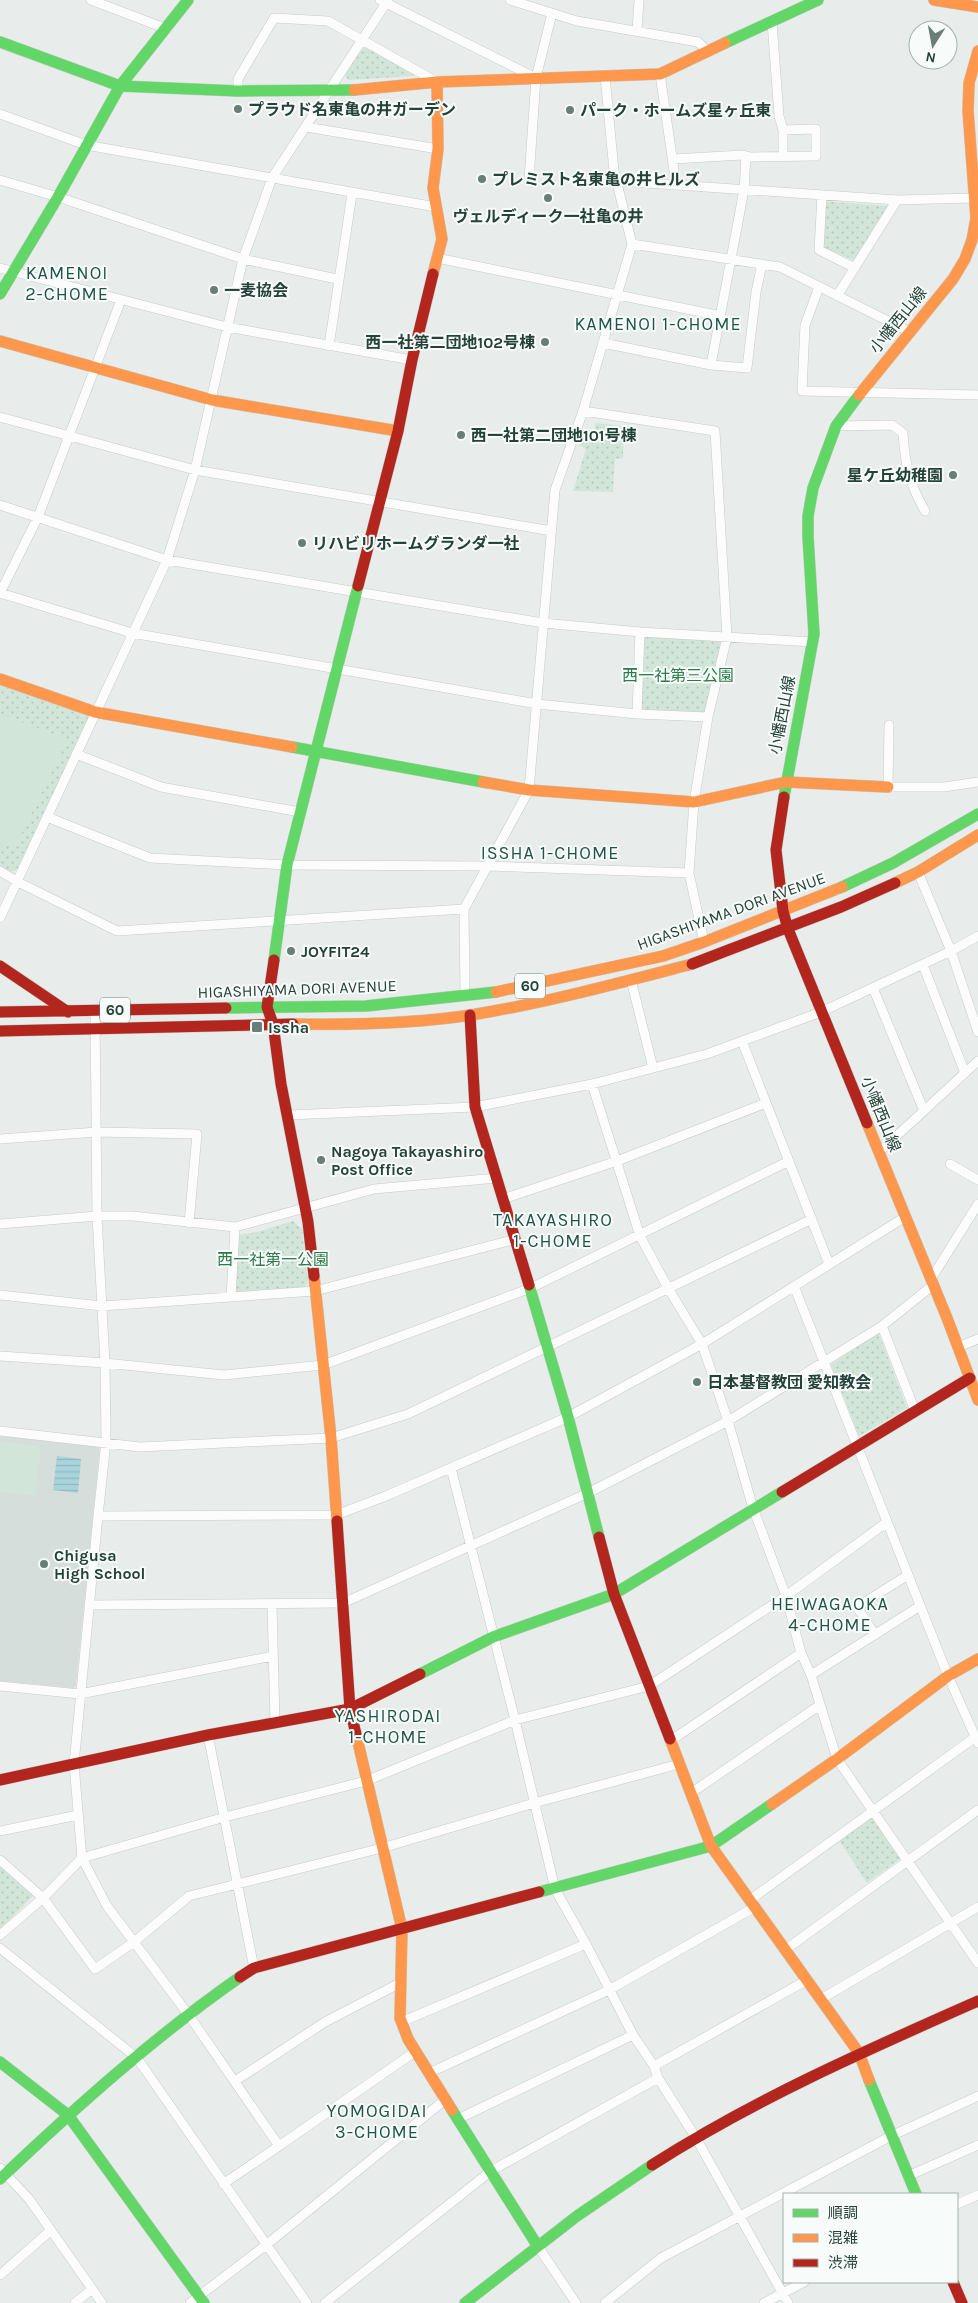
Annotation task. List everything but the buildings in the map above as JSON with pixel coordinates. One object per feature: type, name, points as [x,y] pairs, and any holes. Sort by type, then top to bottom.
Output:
[{"type":"street","points":[[91,0],[167,28]]},
{"type":"street","points":[[0,294],[58,197],[120,86],[188,0]]},
{"type":"street","points":[[510,0],[577,21],[698,42],[708,51]]},
{"type":"street","points":[[637,31],[639,0]]},
{"type":"street","points":[[0,42],[120,86],[238,91],[327,92],[437,82],[660,74],[818,0]]},
{"type":"street","points":[[934,0],[978,7]]},
{"type":"street","points":[[0,918],[167,560],[195,470],[243,259],[272,178],[362,41],[385,1],[536,78]]},
{"type":"street","points":[[528,179],[536,78],[552,13]]},
{"type":"street","points":[[238,91],[238,79],[274,18],[328,22],[437,82]]},
{"type":"street","points":[[772,22],[779,116],[783,130],[783,156]]},
{"type":"street","name":"小幡西山線","points":[[978,51],[969,83],[968,111],[976,218],[972,240],[965,259],[953,279],[861,392],[836,426],[813,488],[808,516],[814,634],[786,782],[776,850],[783,911],[788,929],[978,1400]]},
{"type":"street","points":[[660,74],[676,184]]},
{"type":"street","points":[[465,994],[464,910],[529,790],[555,490],[583,410],[632,244],[617,181],[605,76]]},
{"type":"street","points":[[437,82],[438,149],[433,188],[442,239],[412,360],[398,431],[287,865],[267,1007],[272,1024],[281,1084],[306,1208],[331,1438],[350,1709],[402,1929],[400,2018],[429,2073],[576,2303]]},
{"type":"street","points":[[0,114],[86,145],[352,194],[436,207]]},
{"type":"street","points":[[306,127],[438,149]]},
{"type":"street","points":[[672,159],[816,156],[816,128],[783,130]]},
{"type":"street","points":[[711,365],[744,190],[746,156]]},
{"type":"street","points":[[0,180],[58,197],[243,259],[338,279]]},
{"type":"street","points":[[617,181],[897,200],[974,198]]},
{"type":"street","points":[[329,346],[352,194]]},
{"type":"street","points":[[822,195],[819,250],[855,268]]},
{"type":"street","points":[[837,296],[897,200]]},
{"type":"street","points":[[632,244],[780,268],[910,332]]},
{"type":"street","points":[[437,258],[721,316]]},
{"type":"street","points":[[603,343],[711,365],[747,368],[756,292],[762,264]]},
{"type":"street","points":[[0,268],[227,327],[412,360]]},
{"type":"street","points":[[820,287],[805,325],[802,391],[978,394]]},
{"type":"street","points":[[121,300],[97,368],[38,517],[0,593],[132,633],[537,704],[637,714],[708,717]]},
{"type":"street","points":[[0,341],[212,400],[398,431]]},
{"type":"street","points":[[583,410],[715,430],[727,637],[708,717],[694,802],[689,873],[704,942]]},
{"type":"street","points":[[0,417],[195,470],[552,531]]},
{"type":"street","points":[[836,426],[892,425],[902,433],[906,466],[912,488],[925,510]]},
{"type":"street","points":[[0,505],[167,560],[543,623],[640,632],[812,642]]},
{"type":"street","points":[[637,714],[640,632]]},
{"type":"street","points":[[0,679],[95,712],[529,790],[694,802],[786,782],[888,787],[944,787],[978,782]]},
{"type":"street","points":[[888,787],[889,726]]},
{"type":"street","points":[[76,754],[160,787],[300,812]]},
{"type":"street","name":"HIGASHIYAMA DORI AVENUE","points":[[0,1012],[366,1006],[512,990],[663,956],[704,942],[832,892],[893,863],[978,814]]},
{"type":"street","points":[[47,817],[150,858],[287,865],[489,866],[689,873]]},
{"type":"street","name":"HIGASHIYAMA DORI AVENUE","points":[[0,1031],[272,1024],[369,1025],[470,1015],[630,980],[694,963],[788,929],[918,872],[978,835]]},
{"type":"street","points":[[0,871],[18,882],[118,931],[464,910]]},
{"type":"street","points":[[918,872],[951,951],[978,1032]]},
{"type":"street","points":[[288,1116],[475,1107],[592,1084],[707,1054],[821,1012],[951,951],[978,936]]},
{"type":"street","points":[[923,964],[965,1073]]},
{"type":"street","points":[[0,966],[68,1012]]},
{"type":"street","points":[[630,980],[653,1068]]},
{"type":"street","points":[[873,988],[924,1111]]},
{"type":"street","points":[[95,1011],[97,1216],[105,1364],[106,1442],[74,1764],[82,1858],[107,1906],[188,2014],[279,2146]]},
{"type":"street","points":[[470,1015],[475,1107],[568,1417],[614,1594],[711,1846],[859,2052],[890,2136],[916,2193]]},
{"type":"street","points":[[742,1041],[829,1264]]},
{"type":"street","points":[[879,1152],[978,1061]]},
{"type":"street","points":[[592,1084],[640,1236],[668,1288],[702,1344],[728,1421],[754,1508],[786,1596],[800,1653],[811,1675],[837,1759],[949,1924],[978,1963]]},
{"type":"street","points":[[504,1199],[617,1161],[766,1103]]},
{"type":"street","points":[[0,1139],[97,1132],[196,1134],[189,1223]]},
{"type":"street","points":[[0,1356],[224,1375],[323,1365],[530,1288],[640,1236],[789,1161]]},
{"type":"street","points":[[950,1164],[978,1180]]},
{"type":"street","points":[[0,1224],[97,1216],[132,1216],[235,1227],[374,1189],[497,1178]]},
{"type":"street","points":[[89,1606],[343,1603],[588,1493],[728,1421],[882,1326],[932,1282],[978,1204]]},
{"type":"street","points":[[98,1516],[336,1515],[568,1417],[702,1344],[905,1217]]},
{"type":"street","points":[[0,1431],[140,1447],[331,1438],[408,1414],[547,1349],[668,1288],[812,1220]]},
{"type":"street","points":[[231,1297],[235,1227]]},
{"type":"street","points":[[0,1295],[102,1306],[315,1291],[516,1239]]},
{"type":"street","points":[[429,2073],[609,1990],[752,1903],[873,1810],[976,1740],[948,1676],[794,1286]]},
{"type":"street","points":[[882,1326],[915,1411]]},
{"type":"street","points":[[958,1347],[978,1339]]},
{"type":"street","points":[[0,1780],[208,1735],[350,1709],[493,1637],[614,1594],[970,1378]]},
{"type":"street","points":[[451,1468],[515,1720],[555,1889],[633,2035],[654,2066],[658,2078],[696,2138],[788,2303]]},
{"type":"street","points":[[0,1935],[43,1898],[82,1858],[225,1817],[366,1781],[515,1720],[649,1686],[786,1596],[887,1522]]},
{"type":"street","points":[[875,1635],[857,1608],[908,1574]]},
{"type":"street","points":[[272,1604],[275,1723]]},
{"type":"street","points":[[811,1675],[920,1606]]},
{"type":"street","points":[[670,1741],[800,1653]]},
{"type":"street","points":[[0,1686],[80,1694],[273,1656]]},
{"type":"street","points":[[102,2303],[29,2200],[2,2173],[188,2014],[254,1968],[711,1846],[837,1759],[948,1676],[978,1659]]},
{"type":"street","points":[[690,1793],[820,1705]]},
{"type":"street","points":[[208,1735],[254,1968]]},
{"type":"street","points":[[0,1860],[43,1898],[95,1968],[134,1942],[189,1896],[382,1848],[534,1803],[679,1764]]},
{"type":"street","points":[[786,1950],[978,1810]]},
{"type":"street","points":[[0,1831],[78,1814]]},
{"type":"street","points":[[821,1999],[978,1907]]},
{"type":"street","points":[[401,2022],[586,1944]]},
{"type":"street","points":[[0,1948],[137,2058],[307,2303]]},
{"type":"street","points":[[654,2066],[807,1980]]},
{"type":"street","points":[[235,2081],[325,2022],[400,1983]]},
{"type":"street","points":[[465,2303],[537,2244],[634,2176],[696,2138],[859,2052],[978,2001]]},
{"type":"street","points":[[458,2119],[633,2035]]},
{"type":"street","points":[[223,2184],[416,2051]]},
{"type":"street","points":[[0,2062],[68,2115],[198,2301],[446,2098]]},
{"type":"street","points":[[325,2303],[491,2171],[658,2078]]},
{"type":"street","points":[[605,2303],[661,2258],[890,2136],[978,2096]]},
{"type":"street","points":[[908,2176],[978,2145]]},
{"type":"street","points":[[958,2204],[978,2195]]},
{"type":"street","points":[[0,2275],[50,2232]]},
{"type":"street","points":[[764,2303],[802,2283]]},
{"type":"street","points":[[953,2283],[962,2303]]},
{"type":"street","points":[[75,2303],[92,2289]]},
{"type":"shaded area","name":"Chigusa High School","points":[[0,1436],[100,1447],[76,1686],[73,1688],[0,1681]]},
{"type":"green space","points":[[365,46],[414,69],[414,76],[348,80],[345,73]]},
{"type":"green space","points":[[819,201],[890,206],[856,261],[820,246]]},
{"type":"green space","points":[[596,423],[624,426],[623,458],[615,459],[613,492],[573,491],[586,449],[579,445],[582,435],[591,438]]},
{"type":"green space","name":"西一社第三公園","points":[[647,636],[722,641],[707,713],[644,711],[640,707],[643,639]]},
{"type":"green space","points":[[0,685],[87,715],[88,718],[17,870],[10,872],[0,866]]},
{"type":"green space","points":[[0,714],[68,739],[17,843],[5,846],[0,843]]},
{"type":"green space","name":"西一社第一公園","points":[[293,1221],[302,1229],[308,1282],[304,1288],[236,1293],[234,1291],[238,1235],[257,1232]]},
{"type":"green space","points":[[878,1331],[907,1408],[859,1436],[831,1365]]},
{"type":"green space","points":[[0,1442],[40,1446],[35,1495],[0,1492]]},
{"type":"green space","points":[[871,1816],[900,1859],[867,1883],[839,1840]]},
{"type":"green space","points":[[0,1866],[33,1896],[0,1930]]},
{"type":"water","points":[[57,1456],[81,1459],[78,1493],[53,1490]]},
{"type":"traffic: fast","points":[[0,294],[58,197],[120,86],[188,0]]},
{"type":"traffic: fast","points":[[725,43],[818,0]]},
{"type":"traffic: fast","points":[[0,42],[120,86],[238,91],[354,90]]},
{"type":"traffic: fast","points":[[784,797],[814,634],[808,537],[808,516],[813,488],[836,426],[859,395]]},
{"type":"traffic: fast","points":[[274,960],[287,865],[358,586]]},
{"type":"traffic: fast","points":[[292,747],[483,782]]},
{"type":"traffic: fast","points":[[842,887],[893,863],[978,814]]},
{"type":"traffic: fast","points":[[226,1008],[366,1006],[496,992]]},
{"type":"traffic: fast","points":[[529,1285],[568,1417],[599,1537]]},
{"type":"traffic: fast","points":[[420,1674],[493,1637],[614,1594],[782,1492]]},
{"type":"traffic: fast","points":[[539,1892],[711,1846],[772,1804]]},
{"type":"traffic: fast","points":[[0,2179],[146,2048],[240,1977]]},
{"type":"traffic: fast","points":[[0,2062],[68,2115],[204,2303]]},
{"type":"traffic: fast","points":[[869,2080],[916,2193]]},
{"type":"traffic: fast","points":[[452,2110],[537,2245]]},
{"type":"traffic: fast","points":[[465,2303],[577,2216],[652,2165]]},
{"type":"traffic: slow","points":[[934,0],[978,7]]},
{"type":"traffic: slow","points":[[354,90],[437,82],[660,74],[725,43]]},
{"type":"traffic: slow","points":[[859,395],[953,279],[965,259],[972,240],[976,218],[968,111],[969,83],[978,51]]},
{"type":"traffic: slow","points":[[433,274],[442,239],[433,188],[438,149],[437,82]]},
{"type":"traffic: slow","points":[[0,341],[212,400],[398,431]]},
{"type":"traffic: slow","points":[[0,679],[95,712],[292,747]]},
{"type":"traffic: slow","points":[[483,782],[529,790],[694,802],[786,782],[888,787]]},
{"type":"traffic: slow","points":[[895,883],[918,872],[978,835]]},
{"type":"traffic: slow","points":[[496,992],[663,956],[704,942],[842,887]]},
{"type":"traffic: slow","points":[[293,1024],[382,1023],[471,1015],[554,999],[692,964]]},
{"type":"traffic: slow","points":[[867,1123],[947,1318],[978,1400]]},
{"type":"traffic: slow","points":[[314,1276],[331,1438],[337,1521]]},
{"type":"traffic: slow","points":[[772,1804],[837,1759],[948,1676],[978,1659]]},
{"type":"traffic: slow","points":[[356,1734],[402,1929],[400,2018],[408,2039],[452,2110]]},
{"type":"traffic: slow","points":[[670,1739],[711,1846],[859,2053],[869,2080]]},
{"type":"traffic: jam","points":[[358,586],[398,431],[412,360],[433,274]]},
{"type":"traffic: jam","points":[[784,797],[776,850],[783,911],[788,929],[867,1123]]},
{"type":"traffic: jam","points":[[692,964],[841,907],[895,883]]},
{"type":"traffic: jam","points":[[274,960],[267,1007],[273,1024],[281,1084],[308,1222],[314,1276]]},
{"type":"traffic: jam","points":[[0,966],[68,1012]]},
{"type":"traffic: jam","points":[[0,1012],[226,1008]]},
{"type":"traffic: jam","points":[[470,1015],[475,1107],[529,1285]]},
{"type":"traffic: jam","points":[[0,1031],[293,1024]]},
{"type":"traffic: jam","points":[[782,1492],[970,1378]]},
{"type":"traffic: jam","points":[[337,1521],[350,1709],[356,1734]]},
{"type":"traffic: jam","points":[[599,1537],[614,1594],[670,1739]]},
{"type":"traffic: jam","points":[[0,1780],[208,1735],[350,1709],[420,1674]]},
{"type":"traffic: jam","points":[[240,1977],[254,1968],[539,1892]]},
{"type":"traffic: jam","points":[[652,2165],[731,2118],[771,2097],[853,2057],[978,2001]]},
{"type":"traffic: jam","points":[[953,2283],[962,2303]]},
{"type":"place","name":"プラウド名東亀の井ガーデン","points":[[238,109]]},
{"type":"place","name":"パーク・ホームズ星ヶ丘東","points":[[570,110]]},
{"type":"place","name":"プレミスト名東亀の井ヒルズ","points":[[482,179]]},
{"type":"place","name":"ヴェルディーク一社亀の井","points":[[548,198]]},
{"type":"place","name":"一麦協会","points":[[214,290]]},
{"type":"place","name":"西一社第二団地102号棟","points":[[545,342]]},
{"type":"place","name":"西一社第二団地101号棟","points":[[461,435]]},
{"type":"place","name":"星ケ丘幼稚園","points":[[953,475]]},
{"type":"place","name":"リハビリホームグランダ一社","points":[[302,543]]},
{"type":"place","name":"JOYFIT24","points":[[291,951]]},
{"type":"place","name":"Issha","points":[[257,1027]]},
{"type":"place","name":"Nagoya Takayashiro Post Office","points":[[321,1160]]},
{"type":"place","name":"日本基督教団 愛知教会","points":[[697,1382]]},
{"type":"place","name":"Chigusa High School","points":[[44,1564]]},
{"type":"district","name":"KAMENOI 2-CHOME","points":[[67,283]]},
{"type":"district","name":"KAMENOI 1-CHOME","points":[[658,324]]},
{"type":"district","name":"ISSHA 1-CHOME","points":[[550,853]]},
{"type":"district","name":"TAKAYASHIRO 1-CHOME","points":[[553,1230]]},
{"type":"district","name":"HEIWAGAOKA 4-CHOME","points":[[830,1614]]},
{"type":"district","name":"YASHIRODAI 1-CHOME","points":[[388,1726]]},
{"type":"district","name":"YOMOGIDAI 3-CHOME","points":[[377,2121]]}]
